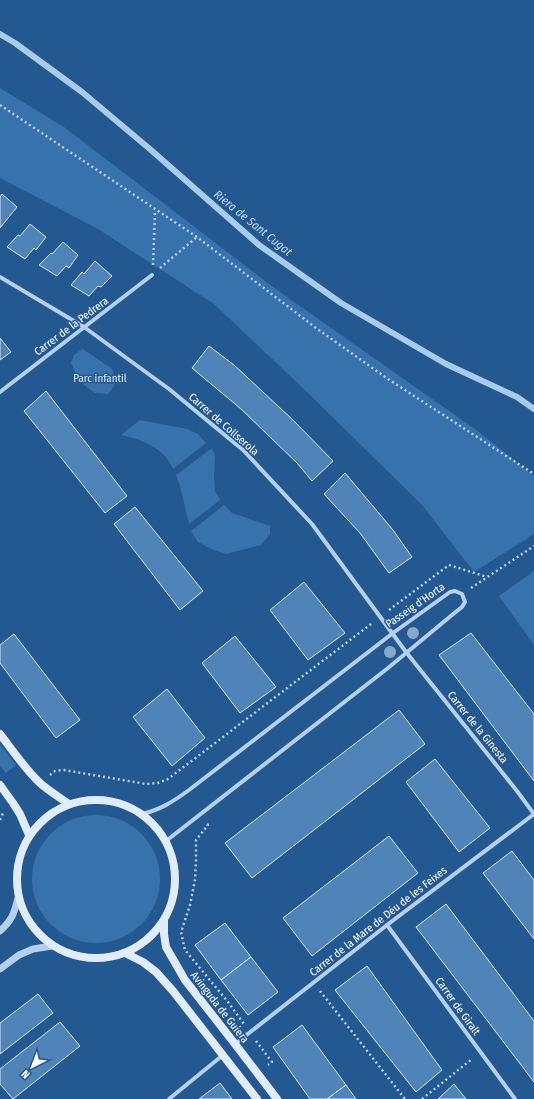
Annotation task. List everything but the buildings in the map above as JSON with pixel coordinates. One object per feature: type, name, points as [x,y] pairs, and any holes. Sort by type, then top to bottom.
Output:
[{"type":"main road","points":[[0,734],[26,769],[39,782],[69,804]]},
{"type":"main road","points":[[0,785],[20,814],[29,836]]},
{"type":"main road","points":[[81,800],[106,800],[119,803],[142,814],[156,826],[166,841],[174,861],[176,882],[172,902],[164,921],[149,938],[135,948],[110,958],[89,958],[71,954],[52,946],[36,932],[25,916],[18,898],[16,878],[18,859],[29,836],[38,824],[51,812],[81,800]]},
{"type":"main road","name":"Avinguda de Guiera","points":[[164,921],[166,947],[185,980],[236,1044],[277,1099]]},
{"type":"main road","points":[[125,953],[143,962],[156,972],[173,991],[257,1099]]},
{"type":"street","name":"Carrer de la Pedrera","points":[[0,392],[152,275]]},
{"type":"street","name":"Carrer de Collserola","points":[[0,277],[84,327],[169,389],[243,450],[312,524],[406,652]]},
{"type":"street","name":"Passeig d'Horta","points":[[142,814],[157,810],[175,800],[393,633],[450,592],[455,591],[462,594],[464,602],[462,607],[166,841]]},
{"type":"street","name":"Carrer de la Ginesta","points":[[406,652],[534,814]]},
{"type":"street","name":"Carrer de la Mare de Déu de les Feixes","points":[[236,1044],[387,925],[534,814]]},
{"type":"street","points":[[0,931],[10,921],[15,912],[18,898]]},
{"type":"street","name":"Carrer de Giralt","points":[[387,925],[515,1099]]},
{"type":"street","points":[[0,969],[19,955],[33,949],[52,946]]},
{"type":"street","points":[[169,1099],[223,1055]]},
{"type":"path","points":[[0,105],[197,237],[316,328],[382,375],[534,474]]},
{"type":"path","points":[[152,275],[155,212]]},
{"type":"path","points":[[152,275],[197,237]]},
{"type":"path","points":[[462,594],[534,546]]},
{"type":"path","points":[[39,782],[55,771],[64,770],[146,784],[158,783],[168,779],[449,565],[487,577]]},
{"type":"path","points":[[0,820],[4,810],[13,803]]},
{"type":"path","points":[[203,813],[208,825],[196,840],[195,880],[190,905],[181,932],[185,950],[228,1002],[272,1062]]},
{"type":"path","points":[[314,982],[405,1099]]},
{"type":"path","points":[[422,1099],[480,1052]]},
{"type":"green space","points":[[0,88],[64,127],[273,287],[479,432],[534,476],[534,534],[474,572],[423,506],[306,391],[214,304],[98,229],[0,178]]},
{"type":"green space","name":"Parc infantil","points":[[83,349],[112,369],[115,376],[114,386],[108,394],[95,393],[79,380],[71,363],[74,355]]},
{"type":"green space","points":[[140,420],[187,429],[198,434],[206,443],[173,469],[164,455],[152,446],[136,439],[121,435]]},
{"type":"green space","points":[[212,448],[215,456],[215,491],[220,500],[189,524],[176,475]]},
{"type":"green space","points":[[224,505],[232,513],[270,526],[270,534],[261,545],[226,554],[211,549],[198,542],[191,531]]},
{"type":"green space","points":[[534,571],[534,645],[499,596]]},
{"type":"green space","points":[[0,745],[16,765],[6,773],[0,766]]},
{"type":"green space","points":[[90,815],[102,815],[115,818],[132,826],[145,838],[157,860],[160,879],[159,891],[155,903],[149,915],[137,928],[115,940],[102,943],[90,943],[77,940],[60,932],[47,920],[35,898],[32,885],[32,873],[35,860],[43,843],[55,830],[77,818]]},
{"type":"waterway","name":"Riera de Sant Cugat","points":[[0,34],[15,43],[82,92],[151,150],[259,245],[341,303],[446,364],[517,397],[534,409]]}]
